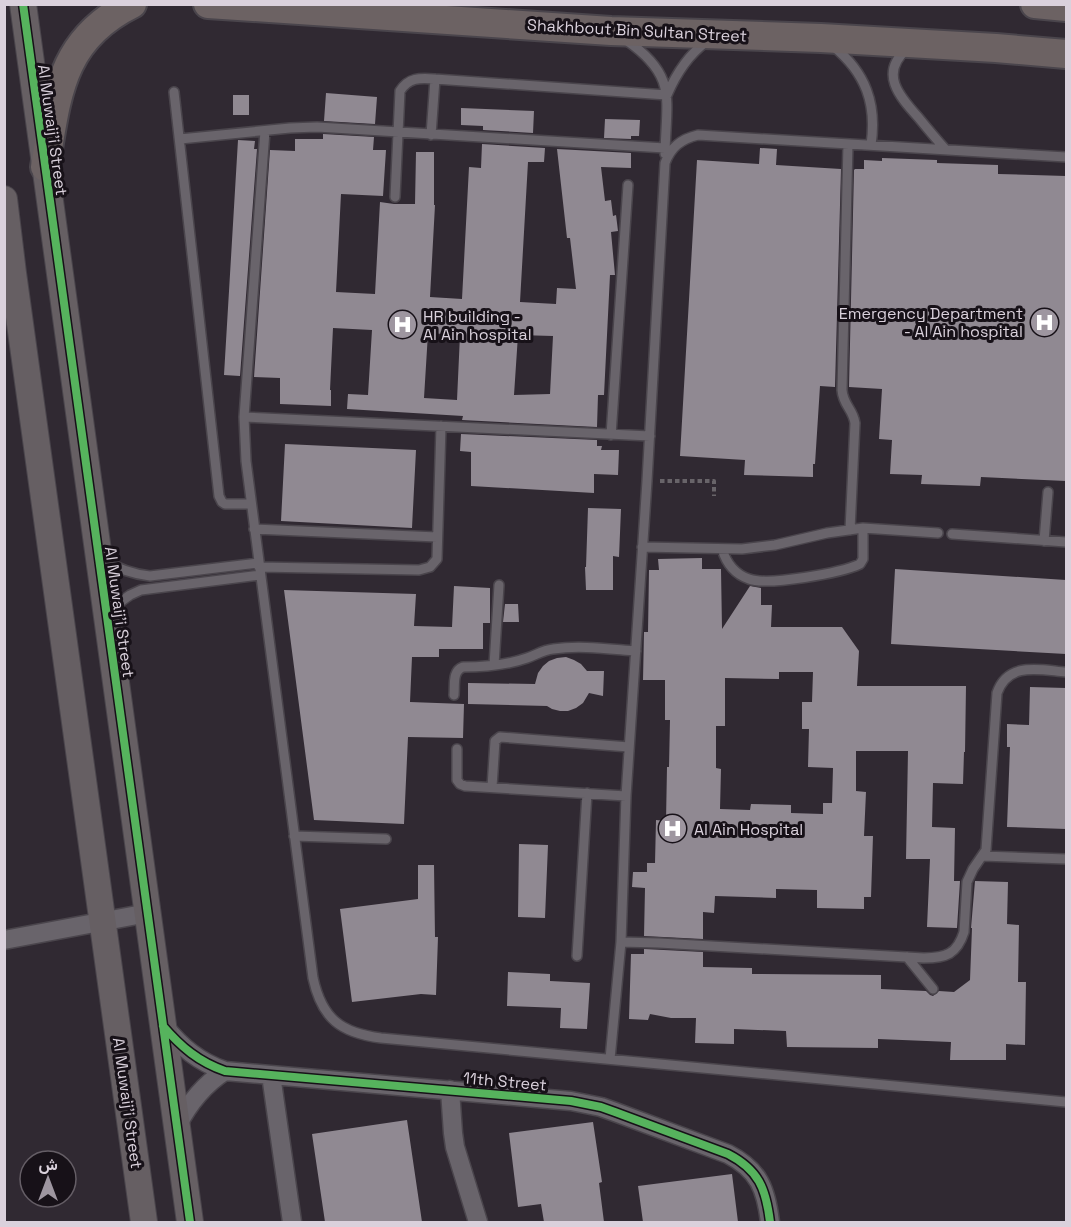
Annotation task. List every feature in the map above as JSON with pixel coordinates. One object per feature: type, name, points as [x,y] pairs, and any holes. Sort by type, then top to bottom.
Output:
[{"type":"main road","points":[[45,167],[57,100],[69,62],[80,46],[108,18],[132,4]]},
{"type":"main road","name":"Shakhbout Bin Sultan Street","points":[[208,4],[611,31],[821,38],[1066,54]]},
{"type":"main road","points":[[1035,4],[1066,7]]},
{"type":"main road","points":[[996,48],[1066,38]]},
{"type":"street","name":"Al Muwaij'i Street","points":[[23,4],[190,1222]]},
{"type":"street","name":"Al Muwaij'i Street","points":[[4,199],[9,273],[144,1222]]},
{"type":"street","points":[[4,940],[148,913]]},
{"type":"street","name":"11th Street","points":[[163,1026],[184,1049],[197,1059],[225,1071],[586,1103],[615,1112],[728,1154],[748,1167],[761,1184],[770,1222]]},
{"type":"street","points":[[177,1126],[192,1100],[213,1079],[225,1071]]},
{"type":"street","points":[[271,1075],[292,1222]]},
{"type":"street","points":[[450,1090],[455,1147],[478,1222]]},
{"type":"lane","points":[[610,1059],[621,942],[626,796],[650,436],[667,95],[663,81],[650,59],[611,31]]},
{"type":"lane","points":[[667,95],[681,67],[691,54],[716,34]]},
{"type":"lane","points":[[821,38],[846,58],[864,84],[873,114],[871,146]]},
{"type":"lane","points":[[914,44],[897,61],[893,77],[895,85],[899,94],[946,150]]},
{"type":"lane","points":[[395,197],[400,91],[408,81],[435,79],[667,95]]},
{"type":"lane","points":[[431,135],[435,79]]},
{"type":"lane","points":[[174,92],[219,496],[225,504],[251,504]]},
{"type":"lane","points":[[180,139],[317,127],[665,148]]},
{"type":"lane","points":[[265,131],[244,417],[246,461],[315,990],[326,1012],[345,1028],[356,1033],[381,1038],[1066,1102]]},
{"type":"lane","points":[[665,163],[674,147],[689,137],[698,135],[1066,157]]},
{"type":"lane","points":[[848,144],[842,390],[844,402],[851,410],[855,423],[850,530]]},
{"type":"lane","points":[[611,435],[628,185]]},
{"type":"lane","points":[[244,417],[650,436]]},
{"type":"lane","points":[[98,557],[120,570],[150,576],[259,568],[419,570],[430,567],[437,559],[441,426]]},
{"type":"lane","points":[[1044,541],[1048,492]]},
{"type":"lane","points":[[722,549],[725,559],[732,568],[748,579],[764,582],[797,578],[845,570],[860,564],[863,559],[863,528]]},
{"type":"lane","points":[[642,547],[742,549],[863,528],[938,533]]},
{"type":"lane","points":[[254,529],[437,537]]},
{"type":"lane","points":[[952,534],[1066,542]]},
{"type":"lane","points":[[106,612],[141,590],[259,568]]},
{"type":"lane","points":[[494,665],[499,585]]},
{"type":"lane","points":[[454,695],[456,672],[463,667],[509,663],[556,648],[636,651]]},
{"type":"lane","points":[[621,942],[907,957],[940,958],[946,955],[958,946],[964,932],[967,882],[987,844],[999,687],[1007,676],[1021,670],[1066,672]]},
{"type":"lane","points":[[492,787],[495,741],[500,737],[629,747]]},
{"type":"lane","points":[[457,748],[457,780],[465,786],[626,796]]},
{"type":"lane","points":[[577,956],[586,793]]},
{"type":"lane","points":[[294,836],[386,839]]},
{"type":"lane","points":[[982,856],[1066,859]]},
{"type":"lane","points":[[907,957],[933,989]]},
{"type":"path","points":[[647,481],[714,481],[714,496]]},
{"type":"building","points":[[326,93],[377,97],[375,124],[324,121]]},
{"type":"building","points":[[233,95],[249,95],[249,115],[233,115]]},
{"type":"building","points":[[461,108],[534,111],[533,133],[483,130],[483,126],[461,125]]},
{"type":"building","points":[[605,119],[640,120],[639,136],[631,136],[631,139],[604,138]]},
{"type":"building","points":[[323,134],[374,137],[373,150],[386,150],[383,196],[341,194],[336,292],[375,294],[380,202],[415,204],[416,152],[434,152],[435,205],[430,297],[462,299],[469,167],[481,168],[482,144],[545,148],[544,162],[528,162],[520,302],[556,304],[557,288],[576,289],[570,238],[567,238],[557,149],[631,153],[631,168],[601,167],[605,201],[611,200],[618,231],[611,232],[615,275],[610,275],[604,395],[598,395],[597,427],[462,420],[463,416],[347,409],[348,394],[368,395],[372,330],[333,328],[331,406],[280,404],[280,378],[254,377],[270,150],[295,151],[295,139],[323,139]],"holes":[[[428,333],[460,335],[457,400],[424,398]],[[518,335],[553,336],[550,394],[514,395]]]},
{"type":"building","points":[[238,140],[255,141],[254,149],[257,149],[240,376],[224,375]]},
{"type":"building","points":[[760,148],[777,149],[776,165],[841,169],[835,387],[820,386],[813,477],[744,475],[745,460],[680,456],[697,160],[759,164]]},
{"type":"building","points":[[882,158],[998,165],[998,174],[1066,176],[1066,481],[981,477],[980,486],[921,484],[922,475],[890,474],[892,440],[879,439],[882,389],[849,387],[854,170],[864,169],[864,160],[882,161]]},
{"type":"building","points":[[461,434],[597,440],[597,446],[602,446],[601,450],[619,450],[618,475],[594,474],[594,493],[471,486],[471,452],[460,451]]},
{"type":"building","points":[[285,444],[416,450],[412,528],[281,521]]},
{"type":"building","points":[[588,508],[621,509],[619,557],[613,556],[613,590],[586,590]]},
{"type":"building","points":[[702,558],[702,569],[721,569],[722,629],[750,586],[761,588],[761,605],[772,605],[771,627],[842,627],[859,651],[857,686],[966,686],[963,784],[933,783],[932,827],[955,828],[954,881],[960,881],[957,928],[927,927],[930,859],[906,859],[908,751],[856,751],[856,791],[866,792],[864,836],[873,836],[871,897],[864,897],[864,909],[817,908],[817,890],[776,889],[776,898],[715,896],[714,913],[703,912],[703,939],[644,936],[645,888],[632,887],[633,872],[647,872],[647,863],[655,863],[656,820],[666,821],[667,767],[669,767],[670,720],[665,720],[665,680],[643,680],[644,632],[648,632],[649,570],[659,570],[658,559]],"holes":[[[779,672],[813,672],[812,702],[802,702],[802,729],[809,729],[808,767],[833,768],[832,803],[823,803],[823,814],[791,813],[791,805],[751,804],[750,810],[720,809],[721,769],[716,768],[716,726],[725,726],[725,678],[779,679]]]},
{"type":"building","points":[[895,569],[1066,580],[1066,654],[891,644]]},
{"type":"building","points":[[454,586],[490,588],[490,623],[483,623],[483,649],[439,649],[439,657],[412,657],[410,702],[464,704],[463,738],[408,737],[404,824],[314,820],[284,590],[416,594],[414,626],[452,627]]},
{"type":"building","points":[[505,604],[518,604],[519,622],[503,622]]},
{"type":"building","points":[[566,657],[581,664],[587,671],[604,671],[603,696],[589,693],[583,703],[568,711],[560,711],[547,706],[468,704],[468,683],[535,684],[543,666],[549,661]]},
{"type":"building","points":[[1030,687],[1066,688],[1066,829],[1007,827],[1010,747],[1007,747],[1007,724],[1029,725]]},
{"type":"building","points":[[519,844],[548,845],[545,918],[518,917]]},
{"type":"building","points":[[418,865],[434,865],[435,937],[438,937],[436,995],[421,994],[352,1002],[340,909],[418,899]]},
{"type":"building","points":[[975,881],[1008,882],[1007,924],[1019,925],[1018,982],[1026,982],[1025,1045],[1006,1044],[1006,1060],[950,1060],[951,1042],[878,1039],[878,1048],[787,1047],[786,1031],[734,1029],[734,1044],[695,1043],[696,1018],[671,1018],[650,1014],[648,1020],[629,1019],[631,954],[644,954],[644,949],[703,952],[703,967],[752,968],[752,974],[881,975],[881,989],[926,991],[933,996],[939,991],[954,992],[970,980]]},
{"type":"building","points":[[508,972],[550,974],[550,981],[590,983],[587,1029],[560,1028],[561,1008],[507,1006]]},
{"type":"building","points":[[407,1120],[422,1222],[325,1222],[312,1134]]},
{"type":"building","points":[[593,1122],[602,1182],[599,1183],[604,1222],[544,1222],[541,1204],[518,1207],[509,1133]]},
{"type":"building","points":[[732,1174],[738,1222],[643,1222],[638,1186]]},
{"type":"cycle path","points":[[23,4],[190,1222]]},
{"type":"cycle path","points":[[163,1026],[191,1053],[225,1071],[571,1101],[601,1107],[739,1160],[759,1182],[766,1200],[770,1222]]},
{"type":"place","name":"Emergency Department - Al Ain hospital","points":[[1044,322]]},
{"type":"place","name":"HR building - Al Ain hospital","points":[[402,325]]},
{"type":"place","name":"Al Ain Hospital","points":[[673,829]]}]
